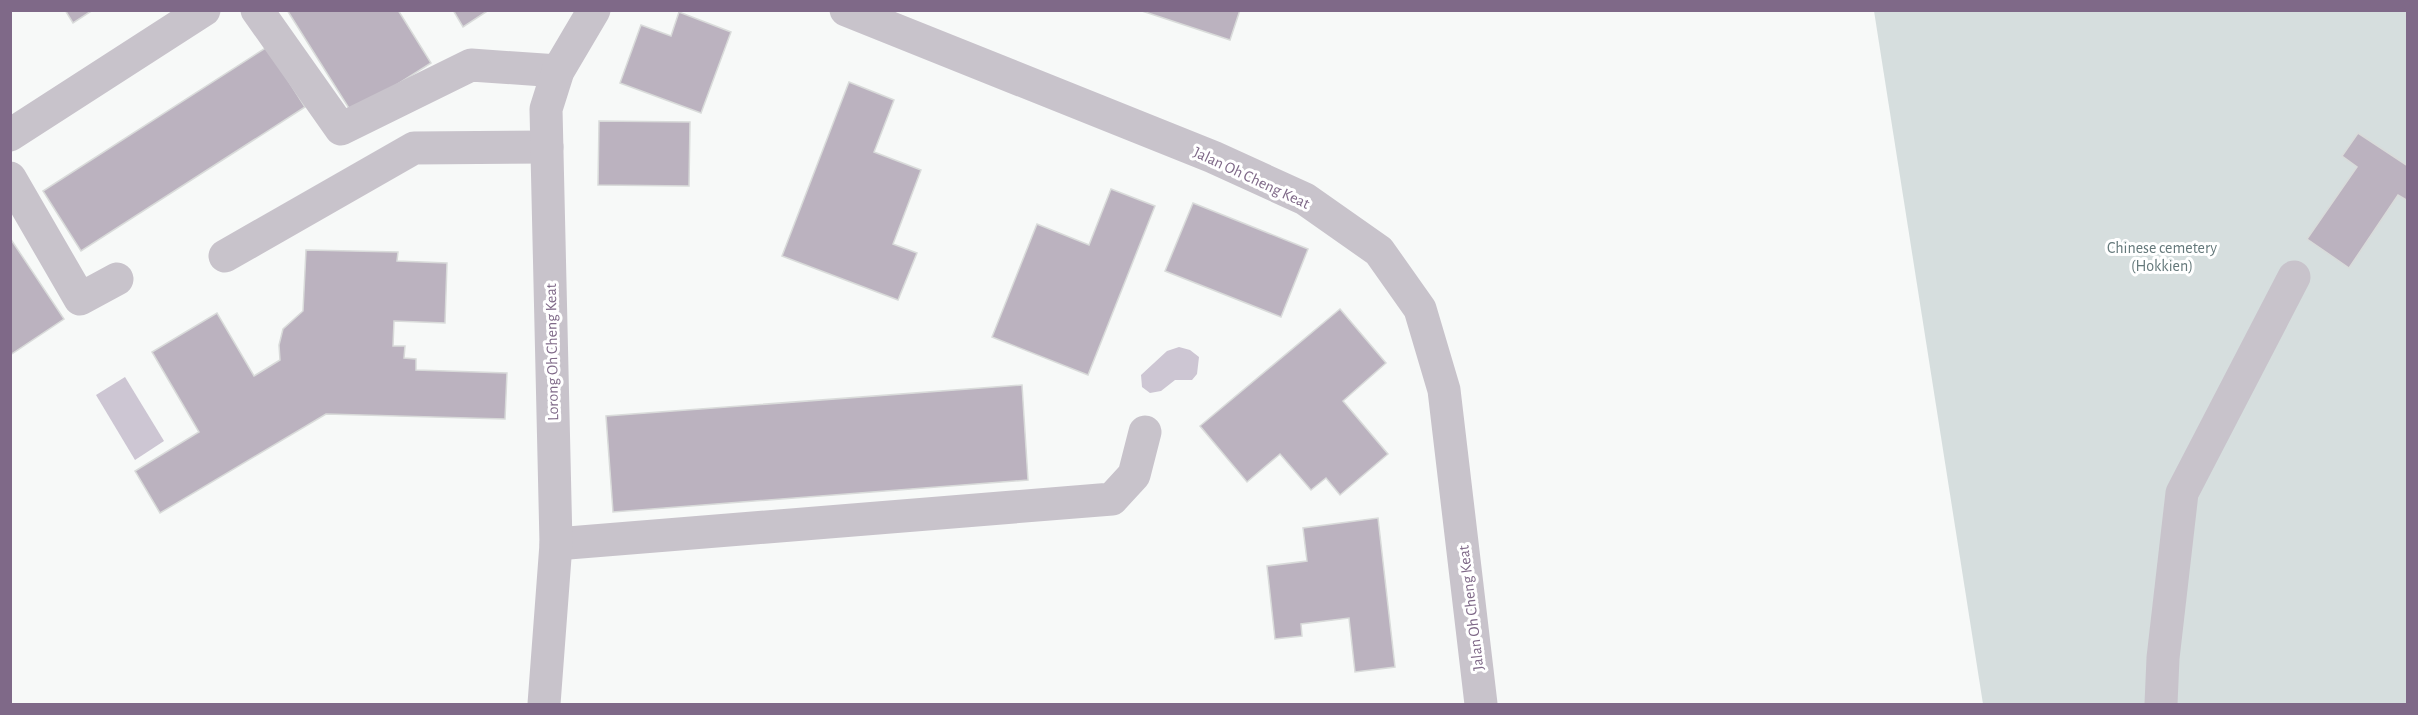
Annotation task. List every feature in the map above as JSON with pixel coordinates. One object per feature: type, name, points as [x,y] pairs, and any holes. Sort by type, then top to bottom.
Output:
[{"type":"street","points":[[10,135],[204,10]]},
{"type":"street","points":[[257,10],[341,129],[471,65],[558,71]]},
{"type":"street","name":"Lorong Oh Cheng Keat","points":[[544,705],[556,544],[546,109],[558,71],[594,10]]},
{"type":"street","name":"Jalan Oh Cheng Keat","points":[[846,10],[1214,158],[1305,199],[1379,251],[1420,309],[1444,390],[1481,705]]},
{"type":"street","points":[[225,256],[414,148],[547,147]]},
{"type":"street","points":[[10,178],[80,299],[117,279]]},
{"type":"street","points":[[2161,705],[2163,658],[2182,493],[2294,277]]},
{"type":"street","points":[[556,544],[1112,499],[1134,475],[1145,432]]},
{"type":"green space","name":"Chinese cemetery (Hokkien)","points":[[1874,11],[2407,11],[2407,704],[1983,704]]},
{"type":"shaded area","points":[[1179,347],[1190,350],[1199,357],[1197,374],[1192,380],[1175,380],[1161,391],[1150,393],[1142,387],[1141,375],[1167,351]]},
{"type":"shaded area","points":[[125,377],[164,441],[135,460],[96,395]]},
{"type":"building","points":[[65,10],[93,10],[73,23]]},
{"type":"building","points":[[287,10],[398,10],[431,63],[352,113]]},
{"type":"building","points":[[453,10],[489,10],[463,27]]},
{"type":"building","points":[[1139,10],[1240,10],[1230,40]]},
{"type":"building","points":[[679,12],[731,32],[701,113],[620,83],[641,25],[671,36]]},
{"type":"building","points":[[267,47],[305,107],[81,251],[43,191]]},
{"type":"building","points":[[849,82],[894,100],[874,152],[921,170],[893,244],[917,253],[898,300],[782,256]]},
{"type":"building","points":[[599,121],[690,122],[689,186],[598,185]]},
{"type":"building","points":[[2358,133],[2408,166],[2408,201],[2398,195],[2349,268],[2307,239],[2357,167],[2342,156]]},
{"type":"building","points":[[1111,189],[1155,206],[1088,375],[992,337],[1037,224],[1089,245]]},
{"type":"building","points":[[1193,203],[1308,249],[1281,317],[1165,271]]},
{"type":"building","points":[[10,238],[64,319],[10,355]]},
{"type":"building","points":[[306,250],[398,252],[397,261],[447,263],[445,323],[394,321],[393,346],[405,346],[404,358],[416,359],[416,370],[507,373],[505,419],[326,414],[160,513],[135,471],[199,432],[152,352],[217,313],[254,376],[280,360],[279,345],[283,329],[303,311]]},
{"type":"building","points":[[1340,309],[1386,363],[1343,401],[1388,454],[1340,495],[1326,478],[1311,490],[1280,454],[1247,482],[1200,426]]},
{"type":"building","points":[[1022,385],[1028,480],[613,512],[606,416]]},
{"type":"building","points":[[1378,518],[1395,667],[1355,672],[1349,618],[1301,624],[1302,636],[1275,639],[1267,566],[1307,561],[1303,528]]}]
